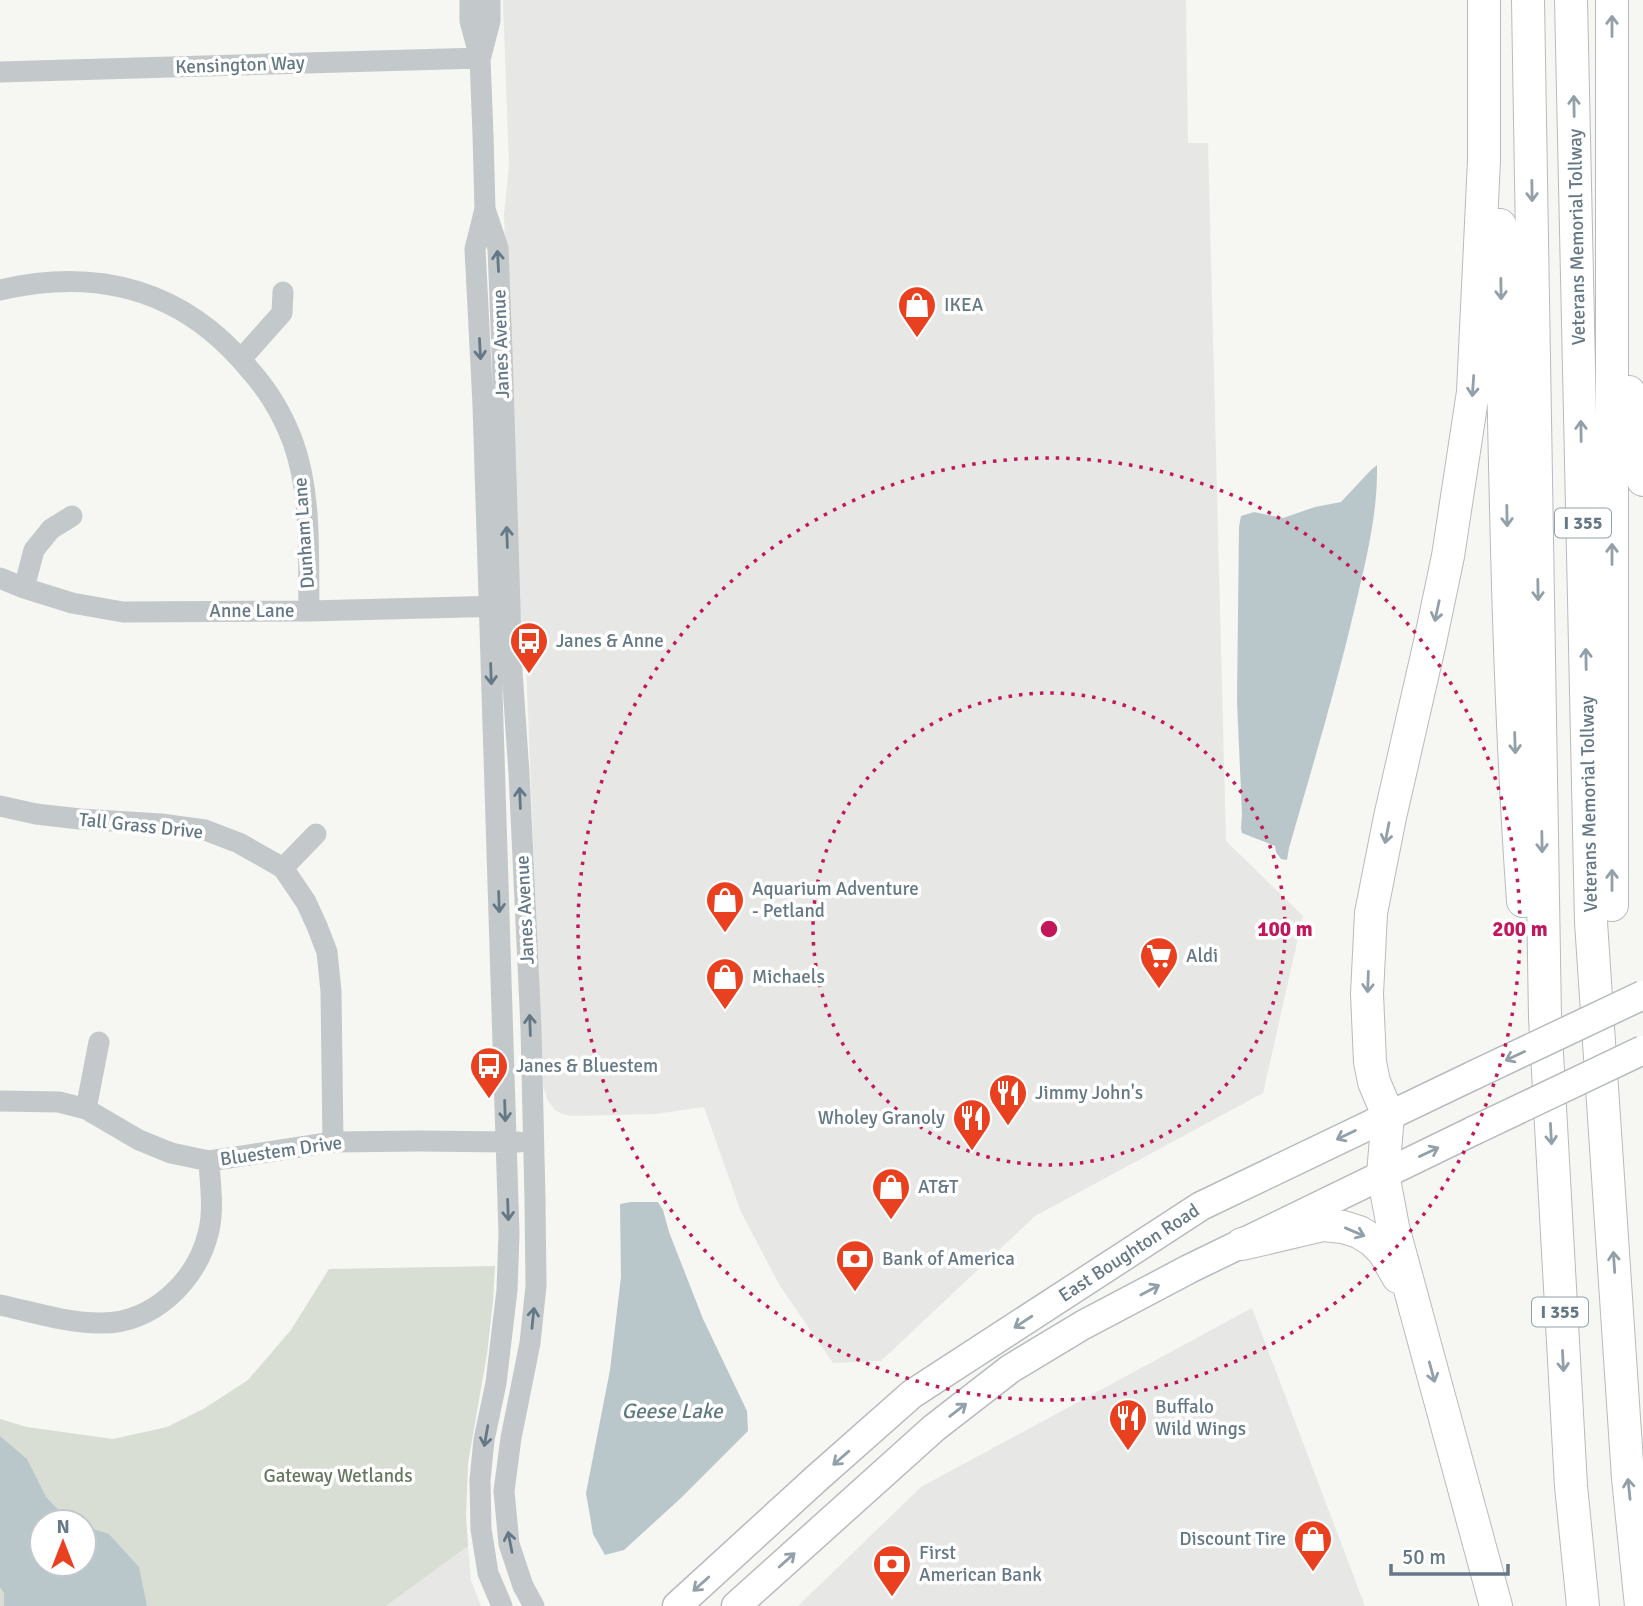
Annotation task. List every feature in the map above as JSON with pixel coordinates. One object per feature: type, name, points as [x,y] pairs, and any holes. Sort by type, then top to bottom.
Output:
[{"type":"highway","points":[[1484,0],[1484,160],[1473,392],[1448,556],[1371,914],[1367,994],[1370,1062],[1374,1082],[1388,1115],[1383,1174],[1393,1227],[1496,1606]]},
{"type":"highway","points":[[1494,0],[1510,624],[1519,847],[1527,951],[1545,1017]]},
{"type":"highway","name":"I 355","points":[[1528,0],[1545,1017],[1571,1486],[1583,1606]]},
{"type":"highway","name":"Veterans Memorial Tollway","points":[[1572,0],[1591,922],[1628,1478],[1641,1606]]},
{"type":"highway","points":[[1599,1045],[1612,966],[1612,0]]},
{"type":"highway","points":[[1612,168],[1630,413],[1643,480]]},
{"type":"highway","points":[[1242,1244],[1323,1225],[1359,1232],[1384,1252],[1413,1306]]},
{"type":"main road","name":"East Boughton Road","points":[[677,1606],[912,1394],[1201,1206],[1643,995]]},
{"type":"main road","name":"East Boughton Road","points":[[737,1606],[934,1428],[1010,1368],[1083,1325],[1242,1244],[1643,1050]]},
{"type":"street","name":"Janes Avenue","points":[[470,0],[470,22],[480,58],[485,209],[475,249],[483,405],[531,1028],[537,1286],[530,1343],[511,1438],[504,1491],[509,1544],[523,1586],[534,1606]]},
{"type":"street","name":"Janes Avenue","points":[[480,58],[490,22],[490,0]]},
{"type":"street","name":"Kensington Way","points":[[0,72],[480,58]]},
{"type":"street","name":"Dunham Lane","points":[[0,290],[25,284],[63,281],[117,286],[152,296],[179,308],[204,324],[242,359],[272,398],[283,418],[296,454],[307,520],[309,611]]},
{"type":"street","points":[[242,359],[282,313],[283,292]]},
{"type":"street","points":[[24,588],[34,550],[51,530],[72,516]]},
{"type":"street","name":"Anne Lane","points":[[0,578],[72,603],[123,612],[499,606]]},
{"type":"street","name":"Janes Avenue","points":[[499,606],[509,1234],[507,1290],[496,1383],[484,1440],[480,1480],[481,1529],[488,1573],[502,1606]]},
{"type":"street","name":"Tall Grass Drive","points":[[0,806],[36,814],[205,830],[239,843],[283,868],[306,902],[327,952],[331,991],[333,1142]]},
{"type":"street","points":[[283,868],[316,834]]},
{"type":"street","points":[[86,1109],[99,1042]]},
{"type":"street","name":"Bluestem Drive","points":[[0,1101],[59,1102],[86,1109],[139,1140],[171,1153],[209,1161],[333,1142],[533,1142]]},
{"type":"street","points":[[0,1305],[67,1321],[102,1324],[134,1319],[159,1304],[185,1282],[201,1253],[209,1229],[209,1161]]},
{"type":"shaded area","points":[[503,0],[1186,0],[1188,143],[1208,143],[1226,841],[1303,916],[1263,1093],[1035,1216],[881,1361],[833,1363],[780,1286],[741,1212],[704,1107],[655,1114],[571,1116],[555,1110],[548,1101],[543,1086],[526,663],[513,525],[504,214],[509,166]]},
{"type":"shaded area","points":[[1252,1308],[1365,1606],[798,1606],[921,1487]]},
{"type":"shaded area","points":[[468,1546],[471,1581],[481,1606],[386,1606]]},
{"type":"green space","name":"Gateway Wetlands","points":[[495,1266],[487,1354],[468,1463],[468,1546],[386,1606],[0,1606],[0,1419],[27,1427],[113,1439],[167,1427],[205,1408],[248,1380],[291,1330],[329,1269]]},
{"type":"water","points":[[1377,465],[1371,536],[1348,637],[1287,860],[1281,859],[1275,846],[1242,833],[1241,828],[1237,701],[1241,516],[1254,512],[1283,518],[1341,502]]},
{"type":"water","name":"Geese Lake","points":[[658,1202],[663,1210],[703,1319],[747,1411],[748,1431],[624,1550],[605,1555],[593,1534],[586,1493],[610,1370],[621,1277],[620,1204]]},
{"type":"water","points":[[0,1436],[27,1459],[46,1497],[57,1508],[28,1508],[28,1578],[98,1578],[98,1530],[109,1534],[139,1567],[147,1606],[4,1606],[4,1593],[0,1587]]},
{"type":"place","name":"IKEA","points":[[917,339]]},
{"type":"place","name":"Janes & Anne","points":[[529,675]]},
{"type":"place","name":"Aquarium Adventure - Petland","points":[[725,934]]},
{"type":"place","name":"Aldi","points":[[1159,990]]},
{"type":"place","name":"Michaels","points":[[725,1011]]},
{"type":"place","name":"Janes & Bluestem","points":[[489,1100]]},
{"type":"place","name":"Jimmy John's","points":[[1008,1127]]},
{"type":"place","name":"Wholey Granoly","points":[[972,1152]]},
{"type":"place","name":"AT&T","points":[[891,1221]]},
{"type":"place","name":"Bank of America","points":[[855,1293]]},
{"type":"place","name":"Buffalo Wild Wings","points":[[1128,1452]]},
{"type":"place","name":"Discount Tire","points":[[1313,1573]]},
{"type":"place","name":"First American Bank","points":[[892,1598]]}]
